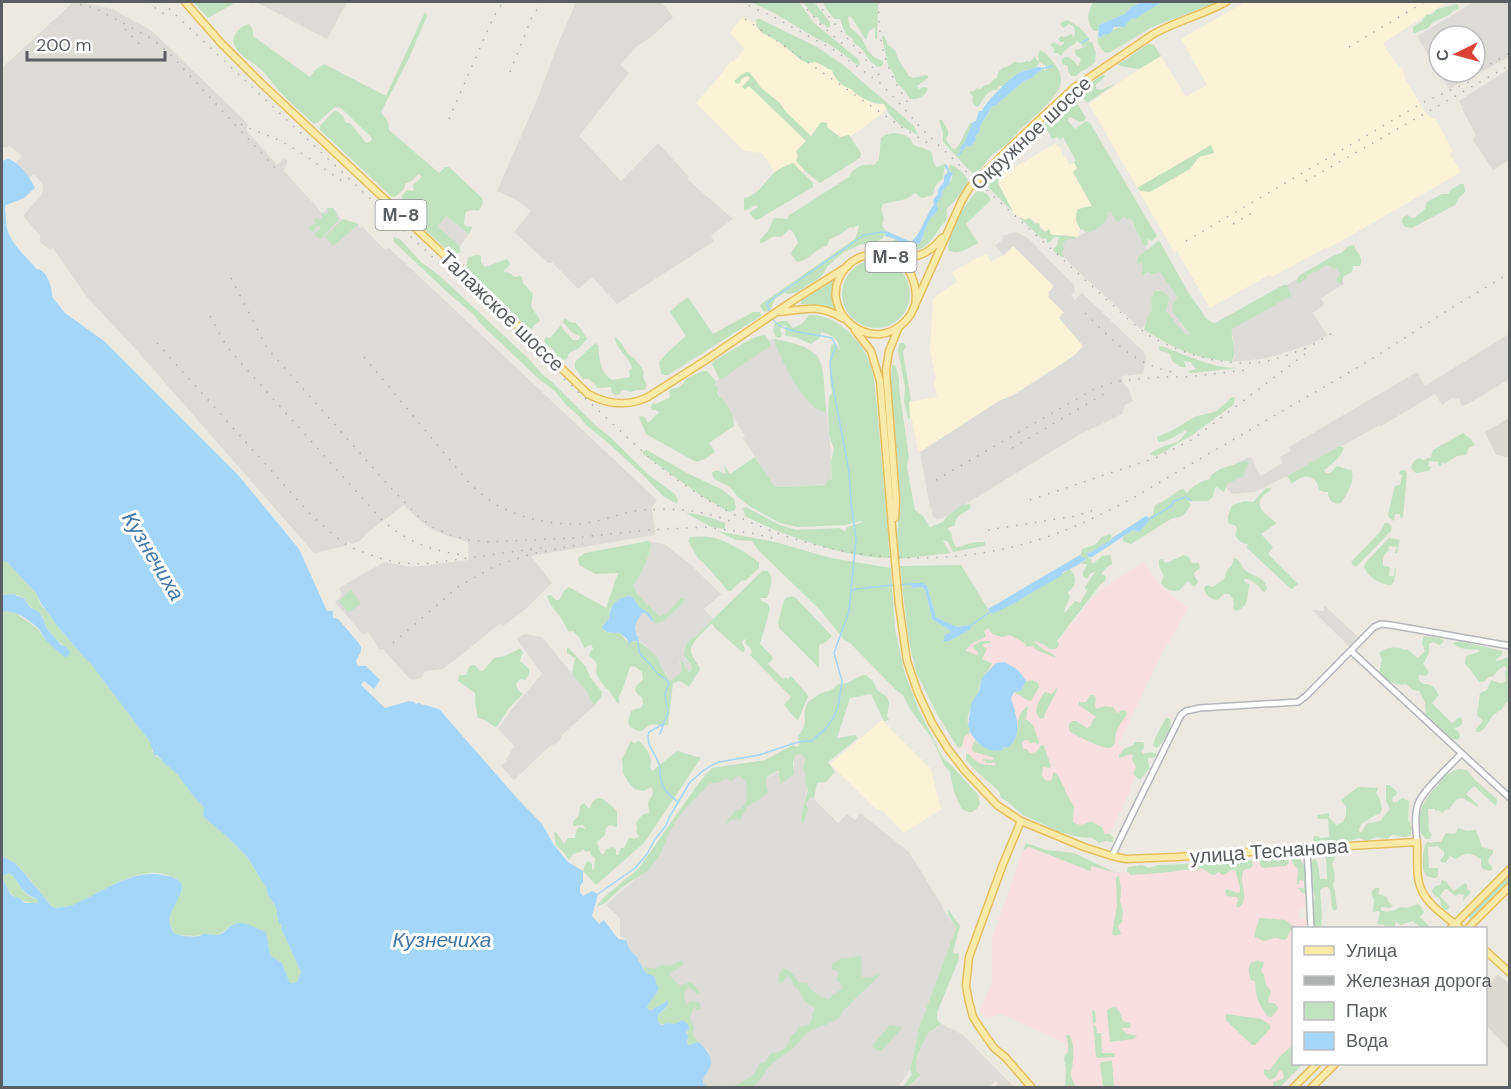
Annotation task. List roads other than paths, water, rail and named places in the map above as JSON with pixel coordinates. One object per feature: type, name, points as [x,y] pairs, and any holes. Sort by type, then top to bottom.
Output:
[{"type":"main road","name":"Талажское шоссе","points":[[185,2],[221,43],[261,83],[588,394],[609,403],[626,404],[639,401],[773,315]]},
{"type":"main road","name":"Окружное шоссе","points":[[948,231],[970,187],[1074,88],[1163,28],[1212,10],[1226,2]]},
{"type":"main road","name":"М-8","points":[[773,315],[806,307],[835,314],[858,330],[872,334],[886,333],[898,328],[907,320],[915,306],[948,231]]},
{"type":"main road","name":"М-8","points":[[893,258],[916,257],[926,253],[948,231]]},
{"type":"main road","name":"М-8","points":[[773,315],[859,258],[882,254],[904,265],[913,278],[916,290],[915,306]]},
{"type":"main road","name":"М-8","points":[[848,266],[840,277],[836,290],[839,308],[848,323]]},
{"type":"main road","points":[[848,323],[871,351],[880,381],[903,639],[907,661],[918,693],[932,723],[965,771],[997,805],[1021,821],[1084,847],[1113,856]]},
{"type":"main road","points":[[893,539],[896,500],[886,370],[889,351],[898,328]]},
{"type":"main road","points":[[1021,821],[972,948],[966,986],[973,1017],[980,1028],[994,1048],[1032,1088]]},
{"type":"main road","points":[[1417,842],[1419,880],[1422,891],[1455,927],[1509,869]]},
{"type":"main road","name":"улица Теснанова","points":[[1113,856],[1122,859],[1176,857],[1417,842]]},
{"type":"main road","points":[[1469,927],[1509,886]]},
{"type":"main road","points":[[1487,953],[1509,973]]},
{"type":"main road","points":[[1293,1088],[1316,1065]]},
{"type":"main road","points":[[1311,1088],[1334,1065]]},
{"type":"street","points":[[1113,856],[1161,754],[1181,715],[1186,711],[1210,707],[1298,702],[1371,629],[1381,624],[1509,646]]},
{"type":"street","points":[[1351,651],[1509,798]]},
{"type":"street","points":[[1417,842],[1418,803],[1461,754]]},
{"type":"street","points":[[1307,848],[1311,927]]},
{"type":"water","points":[[1142,2],[1162,2],[1131,19],[1124,27],[1114,27],[1110,34],[1103,35],[1101,38],[1098,36],[1099,25],[1125,14],[1131,7]]},
{"type":"water","points":[[1041,67],[1041,71],[1024,81],[991,107],[979,133],[975,136],[976,140],[970,147],[958,151],[973,122],[976,121],[979,111],[982,111],[998,90],[1019,73]]},
{"type":"water","name":"Кузнечиха","points":[[8,159],[16,163],[35,188],[24,198],[6,205],[7,226],[15,245],[46,276],[52,297],[65,313],[104,341],[239,476],[299,549],[327,611],[333,611],[333,618],[338,619],[361,647],[356,661],[358,666],[366,666],[380,680],[374,689],[364,681],[361,685],[385,708],[409,701],[439,709],[542,824],[554,845],[568,862],[583,871],[580,892],[583,896],[592,891],[598,894],[592,916],[599,924],[604,920],[618,939],[626,940],[645,972],[655,977],[659,987],[647,1008],[651,1011],[668,1000],[668,1005],[658,1015],[658,1022],[662,1025],[675,1024],[682,1020],[688,1024],[687,1044],[698,1042],[709,1054],[711,1065],[703,1083],[707,1087],[2,1087],[2,878],[2,855],[17,865],[55,908],[74,904],[131,877],[155,874],[173,878],[179,881],[181,886],[169,921],[174,933],[191,936],[217,935],[234,924],[247,924],[266,932],[270,955],[282,963],[290,983],[297,982],[301,972],[281,928],[282,925],[279,923],[277,910],[248,858],[203,816],[204,807],[177,774],[157,755],[154,755],[150,742],[93,666],[55,623],[36,593],[7,562],[2,561],[2,161]],"holes":[[[9,873],[27,894],[38,900],[37,903],[25,903],[11,895],[2,878]]]},
{"type":"water","points":[[945,164],[953,174],[949,184],[942,191],[942,196],[937,203],[938,210],[929,221],[921,241],[911,245],[885,236],[886,231],[909,241],[916,237],[934,205],[933,200],[948,172]]},
{"type":"water","points":[[1146,516],[1149,521],[1139,532],[1133,530],[1092,557],[1088,557],[1087,553],[1108,544],[1112,538]]},
{"type":"water","points":[[1080,555],[1087,558],[1011,605],[992,614],[988,609]]},
{"type":"water","points":[[913,583],[923,583],[927,586],[936,617],[957,627],[970,625],[971,629],[949,641],[943,641],[945,635],[951,632],[950,630],[932,619],[925,589],[913,588],[911,586]]},
{"type":"water","points":[[15,594],[24,598],[30,607],[39,612],[52,635],[61,645],[67,647],[70,653],[68,656],[65,657],[53,647],[39,629],[27,619],[12,612],[2,612],[2,595]]},
{"type":"water","points":[[629,596],[639,607],[648,612],[654,621],[642,613],[635,628],[639,637],[638,641],[632,641],[629,645],[627,639],[620,633],[608,632],[602,627],[609,618],[615,603]]},
{"type":"water","points":[[1005,662],[1018,670],[1026,681],[1021,691],[1014,692],[1011,698],[1017,724],[1016,737],[1009,747],[996,751],[979,743],[969,731],[968,726],[971,704],[979,691],[982,678],[996,663]]},
{"type":"waterway","points":[[1081,43],[1088,39]]},
{"type":"waterway","points":[[1041,69],[1052,66]]},
{"type":"waterway","points":[[959,155],[964,147]]},
{"type":"waterway","points":[[770,312],[767,304],[775,297],[864,235],[887,233]]},
{"type":"waterway","points":[[598,894],[635,868],[647,854],[690,782],[703,771],[719,762],[759,755],[795,743],[812,741],[824,731],[838,708],[842,681],[834,653],[849,611],[856,539],[849,471],[832,382],[830,362],[836,346],[832,338],[791,330],[777,324],[773,319]]},
{"type":"waterway","points":[[1150,519],[1171,506],[1174,501],[1186,497],[1191,501]]},
{"type":"waterway","points":[[1093,552],[1109,542]]},
{"type":"waterway","points":[[898,585],[912,584]]},
{"type":"waterway","points":[[851,591],[894,585]]},
{"type":"waterway","points":[[970,626],[990,612]]},
{"type":"waterway","points":[[638,641],[639,652],[658,674],[669,682],[665,694],[668,712],[660,734]]},
{"type":"waterway","points":[[663,724],[649,732],[648,741],[659,764],[662,785],[678,802]]},
{"type":"railway","points":[[71,2],[95,8],[152,39],[168,52],[277,170]]},
{"type":"railway","points":[[147,2],[167,16]]},
{"type":"railway","points":[[162,2],[655,463],[697,493],[740,517],[779,534],[820,546],[862,554],[905,558],[947,557],[990,552],[1031,542],[1070,528],[1131,499],[1372,359],[1510,273]]},
{"type":"railway","points":[[449,119],[493,18],[503,2]]},
{"type":"railway","points":[[510,72],[532,17],[542,2]]},
{"type":"railway","points":[[740,2],[772,16],[834,50],[880,83],[956,162],[1147,334],[1173,348],[1233,363],[1268,361],[1310,346]]},
{"type":"railway","points":[[801,2],[820,24],[844,45]]},
{"type":"railway","points":[[816,2],[880,76]]},
{"type":"railway","points":[[879,2],[881,43],[884,55],[908,103]]},
{"type":"railway","points":[[1349,47],[1424,2]]},
{"type":"railway","points":[[745,19],[903,128],[933,146]]},
{"type":"railway","points":[[125,29],[144,49]]},
{"type":"railway","points":[[1487,66],[1510,53]]},
{"type":"railway","points":[[1306,181],[1510,65]]},
{"type":"railway","points":[[1186,241],[1424,102],[1464,84]]},
{"type":"railway","points":[[241,124],[284,143],[342,181]]},
{"type":"railway","points":[[1233,224],[1257,210]]},
{"type":"railway","points":[[231,278],[267,348],[390,487],[418,516],[434,528],[469,540],[486,542],[573,538],[705,527],[777,539]]},
{"type":"railway","points":[[1085,313],[1124,350],[1146,363],[1172,372]]},
{"type":"railway","points":[[210,316],[226,345],[241,363],[382,520],[400,534],[420,544],[440,551],[463,555]]},
{"type":"railway","points":[[1305,349],[1336,331]]},
{"type":"railway","points":[[157,343],[312,516],[342,542],[355,549],[399,563],[424,564],[548,547]]},
{"type":"railway","points":[[1030,500],[1158,457],[1193,439],[1305,354]]},
{"type":"railway","points":[[364,357],[470,484],[491,501],[509,511],[544,522],[581,524],[629,512],[667,509],[712,515],[736,523]]},
{"type":"railway","points":[[936,480],[1092,390],[1114,382],[1246,370]]},
{"type":"railway","points":[[1012,448],[1104,394]]},
{"type":"railway","points":[[988,530],[1075,516],[1094,510]]},
{"type":"railway","points":[[393,643],[458,587],[495,566],[535,553],[583,544]]}]
